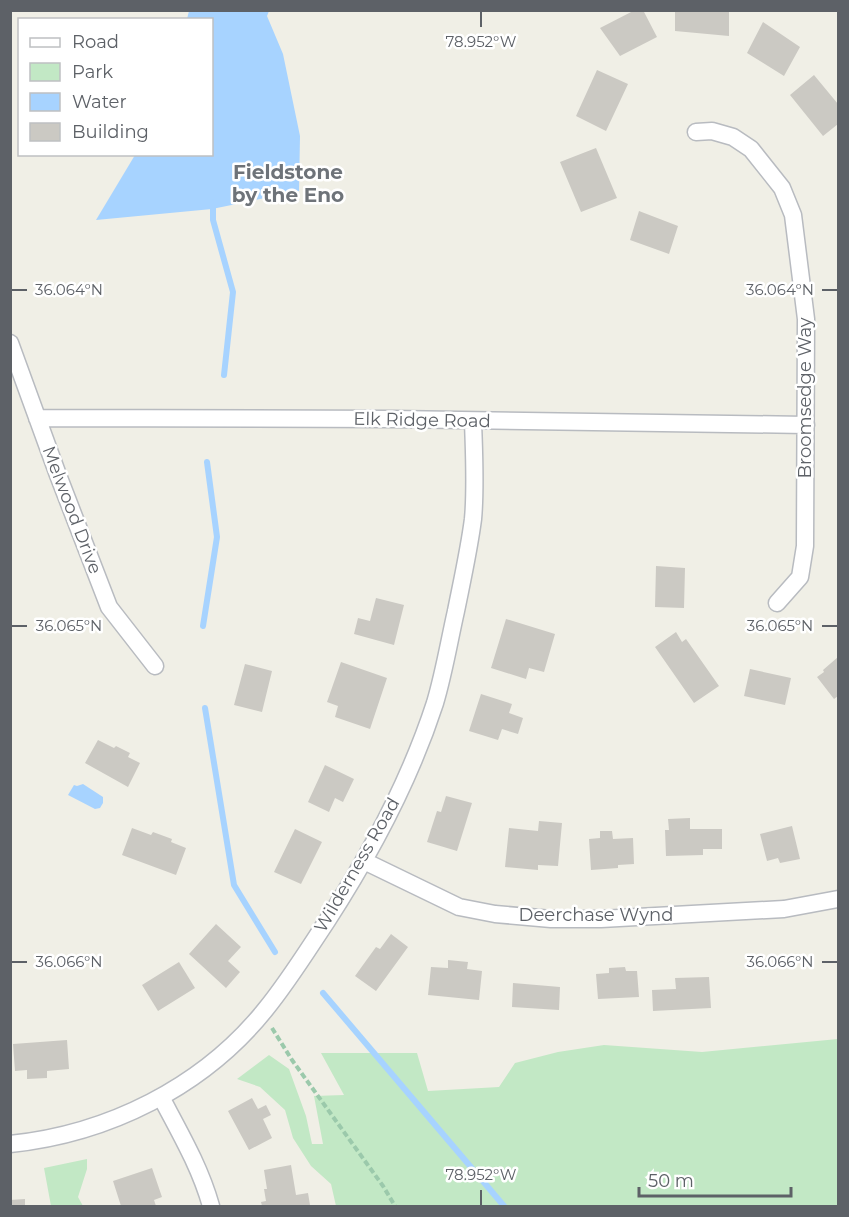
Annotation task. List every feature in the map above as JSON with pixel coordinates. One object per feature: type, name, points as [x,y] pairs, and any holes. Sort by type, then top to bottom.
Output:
[{"type":"street","name":"Broomsedge Way","points":[[696,132],[712,131],[733,137],[751,148],[782,188],[793,215],[806,319],[805,546],[800,577],[777,603]]},
{"type":"street","name":"Melwood Drive","points":[[10,343],[109,607],[155,666]]},
{"type":"street","name":"Elk Ridge Road","points":[[38,418],[806,425]]},
{"type":"street","name":"Wilderness Road","points":[[10,1144],[40,1141],[83,1131],[121,1117],[161,1097],[211,1063],[265,1010],[313,941],[363,861],[401,788],[436,700],[469,549],[473,517],[473,421]]},
{"type":"street","name":"Deerchase Wynd","points":[[363,861],[459,907],[495,914],[551,919],[601,919],[784,909],[838,899]]},
{"type":"street","points":[[161,1097],[188,1145],[205,1184],[211,1206]]},
{"type":"path","points":[[272,1028],[292,1060],[383,1186],[394,1206]]},
{"type":"green space","points":[[838,1039],[838,1206],[336,1206],[331,1184],[311,1166],[293,1138],[285,1110],[260,1087],[237,1079],[269,1055],[289,1069],[306,1116],[312,1144],[323,1144],[314,1096],[344,1095],[321,1053],[417,1053],[428,1091],[499,1087],[515,1063],[558,1052],[604,1045],[702,1052]]},
{"type":"green space","points":[[87,1159],[87,1169],[78,1197],[83,1206],[51,1206],[44,1168]]},
{"type":"water","points":[[189,11],[269,11],[267,16],[283,54],[300,136],[299,191],[212,209],[96,220],[134,156],[213,156],[213,18],[187,18]]},
{"type":"water","points":[[83,784],[103,797],[100,808],[95,809],[68,795],[74,785]]},
{"type":"building","points":[[635,10],[643,10],[657,37],[620,56],[600,28]]},
{"type":"building","points":[[675,10],[729,10],[729,36],[675,31]]},
{"type":"building","points":[[763,22],[800,47],[784,76],[747,53]]},
{"type":"building","points":[[597,70],[628,84],[606,131],[576,116]]},
{"type":"building","points":[[814,75],[838,104],[838,124],[823,136],[790,95]]},
{"type":"building","points":[[596,148],[617,198],[581,212],[560,162]]},
{"type":"building","points":[[639,211],[678,226],[669,254],[630,240]]},
{"type":"building","points":[[656,566],[685,568],[684,608],[655,607]]},
{"type":"building","points":[[376,598],[404,605],[394,645],[354,634],[358,618],[370,621]]},
{"type":"building","points":[[506,619],[555,634],[544,672],[529,668],[526,679],[491,668]]},
{"type":"building","points":[[676,632],[682,642],[686,639],[719,686],[694,703],[655,647]]},
{"type":"building","points":[[838,657],[838,696],[834,699],[817,677]]},
{"type":"building","points":[[341,662],[387,678],[370,729],[335,717],[338,706],[327,702]]},
{"type":"building","points":[[245,664],[272,671],[262,712],[234,705]]},
{"type":"building","points":[[750,669],[791,678],[785,705],[744,696]]},
{"type":"building","points":[[481,694],[512,704],[509,713],[523,718],[518,734],[502,729],[498,740],[469,731]]},
{"type":"building","points":[[98,740],[130,753],[128,757],[140,763],[128,787],[85,763]]},
{"type":"building","points":[[325,765],[354,779],[343,802],[335,798],[329,812],[308,802]]},
{"type":"building","points":[[446,796],[472,803],[457,851],[427,842],[437,811],[441,812]]},
{"type":"building","points":[[690,818],[690,829],[722,829],[722,849],[703,849],[703,855],[666,856],[665,830],[669,830],[668,819]]},
{"type":"building","points":[[539,821],[562,823],[558,866],[538,865],[538,870],[505,867],[509,828],[538,831]]},
{"type":"building","points":[[792,826],[800,859],[780,863],[778,858],[767,861],[760,834]]},
{"type":"building","points":[[132,828],[172,839],[171,842],[186,848],[176,875],[122,855]]},
{"type":"building","points":[[295,829],[322,842],[301,884],[274,872]]},
{"type":"building","points":[[600,831],[612,831],[613,839],[633,838],[634,864],[591,870],[589,839],[600,838]]},
{"type":"building","points":[[216,924],[241,947],[228,961],[240,972],[226,988],[189,954]]},
{"type":"building","points":[[391,934],[408,947],[376,991],[355,976],[376,947],[380,949]]},
{"type":"building","points":[[448,960],[468,962],[467,969],[482,971],[479,1000],[428,995],[431,967],[448,968]]},
{"type":"building","points":[[179,962],[195,988],[158,1011],[142,985]]},
{"type":"building","points":[[625,967],[626,971],[637,971],[639,997],[598,999],[596,974],[609,973],[609,968]]},
{"type":"building","points":[[709,977],[711,1008],[653,1011],[652,990],[676,989],[675,978]]},
{"type":"building","points":[[513,983],[560,987],[559,1010],[512,1007]]},
{"type":"building","points":[[67,1040],[69,1069],[47,1071],[47,1078],[27,1079],[27,1070],[15,1071],[13,1044]]},
{"type":"building","points":[[252,1098],[258,1109],[266,1105],[271,1115],[263,1119],[272,1138],[249,1150],[228,1111]]},
{"type":"building","points":[[291,1165],[296,1195],[308,1193],[310,1205],[262,1206],[261,1202],[266,1201],[264,1189],[267,1189],[264,1170]]},
{"type":"building","points":[[152,1168],[162,1197],[154,1200],[156,1206],[121,1206],[113,1181]]},
{"type":"building","points":[[25,1199],[25,1206],[10,1206],[10,1200]]},
{"type":"waterway","points":[[213,202],[213,220],[233,292],[224,375]]},
{"type":"waterway","points":[[203,626],[217,537],[207,462]]},
{"type":"waterway","points":[[205,708],[234,885],[275,952]]},
{"type":"waterway","points":[[323,993],[504,1206]]},
{"type":"district","name":"Fieldstone by the Eno","points":[[288,184]]}]
